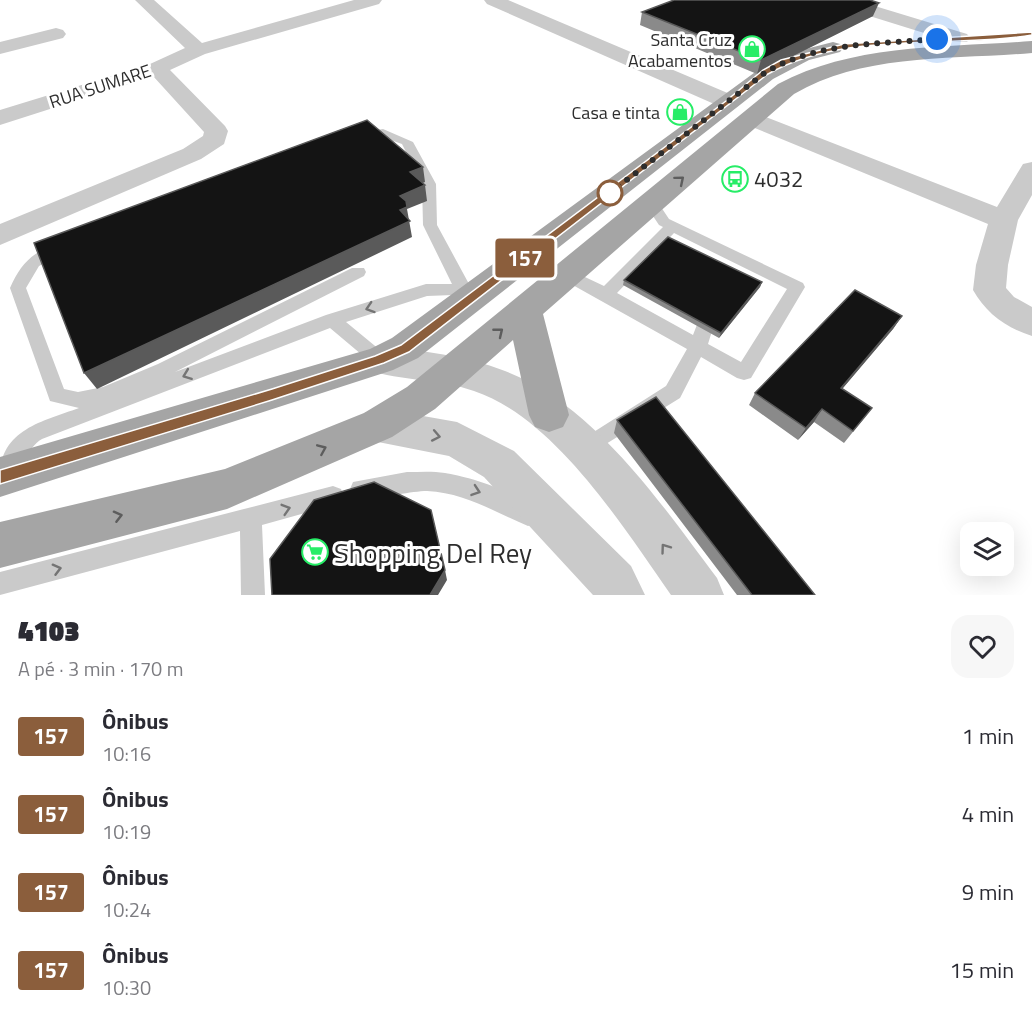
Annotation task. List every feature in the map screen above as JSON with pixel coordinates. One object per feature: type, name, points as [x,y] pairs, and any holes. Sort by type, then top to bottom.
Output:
[{"type":"main road","points":[[0,477],[380,360],[405,348],[472,290],[729,102],[766,72],[784,62],[844,46],[960,38],[1030,46]]},
{"type":"main road","points":[[0,546],[227,489],[378,425],[422,398],[786,89],[806,77],[839,65],[876,58],[1030,46]]},
{"type":"main road","points":[[525,311],[549,415]]},
{"type":"street","points":[[144,0],[198,50]]},
{"type":"street","name":"RUA SUMARE","points":[[0,117],[157,68],[198,50],[373,0]]},
{"type":"street","points":[[493,0],[729,102]]},
{"type":"street","points":[[837,0],[960,38]]},
{"type":"street","points":[[868,10],[887,0]]},
{"type":"street","points":[[0,48],[56,34]]},
{"type":"street","points":[[0,235],[192,154],[215,139],[216,131],[157,68]]},
{"type":"street","points":[[753,119],[1004,220]]},
{"type":"street","points":[[1032,170],[1004,220],[992,265],[989,290],[1002,306],[1032,323]]},
{"type":"street","points":[[380,360],[454,370],[507,388],[549,415],[585,448],[655,533],[700,595]]},
{"type":"street","points":[[378,425],[457,440],[499,464],[576,542],[614,583],[621,595]]},
{"type":"lane","points":[[350,140],[383,134],[407,142],[429,184],[429,225],[472,290]]},
{"type":"lane","points":[[568,275],[606,294],[744,373],[797,287],[664,222],[652,204]]},
{"type":"lane","points":[[606,294],[672,226]]},
{"type":"lane","points":[[74,243],[42,255],[25,268],[18,288],[57,395],[78,400],[105,394],[164,369],[358,273]]},
{"type":"lane","points":[[723,274],[730,254]]},
{"type":"lane","points":[[0,477],[28,437],[35,433],[332,320],[426,290],[472,290]]},
{"type":"lane","points":[[585,448],[672,392],[698,346],[716,295]]},
{"type":"lane","points":[[332,320],[380,360]]},
{"type":"lane","points":[[0,584],[363,489],[404,481],[450,482],[501,499],[576,542]]},
{"type":"lane","points":[[248,590],[251,518]]},
{"type":"building","name":"Santa Cruz Acabamentos","points":[[674,0],[870,0],[879,3],[761,60],[642,12]]},
{"type":"building","points":[[367,120],[423,167],[410,172],[425,185],[400,196],[406,201],[407,207],[400,210],[410,221],[84,373],[34,243]]},
{"type":"building","points":[[668,237],[762,282],[721,333],[624,280]]},
{"type":"building","points":[[855,290],[902,316],[841,388],[872,408],[853,431],[822,409],[806,428],[755,393]]},
{"type":"building","points":[[656,397],[815,595],[752,595],[617,420]]},
{"type":"building","points":[[374,482],[431,510],[445,570],[430,595],[272,595],[270,559],[314,500]]},
{"type":"bus line","name":"157","points":[[0,477],[380,360],[405,348],[766,72],[784,62],[844,46],[1032,34]]},
{"type":"place","name":"Santa Cruz Acabamentos","points":[[752,49]]},
{"type":"place","name":"Casa e tinta","points":[[680,112]]},
{"type":"place","name":"4032","points":[[735,179]]},
{"type":"place","name":"Shopping Del Rey","points":[[315,552]]},
{"type":"route","points":[[610,193],[766,72],[784,62],[844,46],[937,39]]}]
